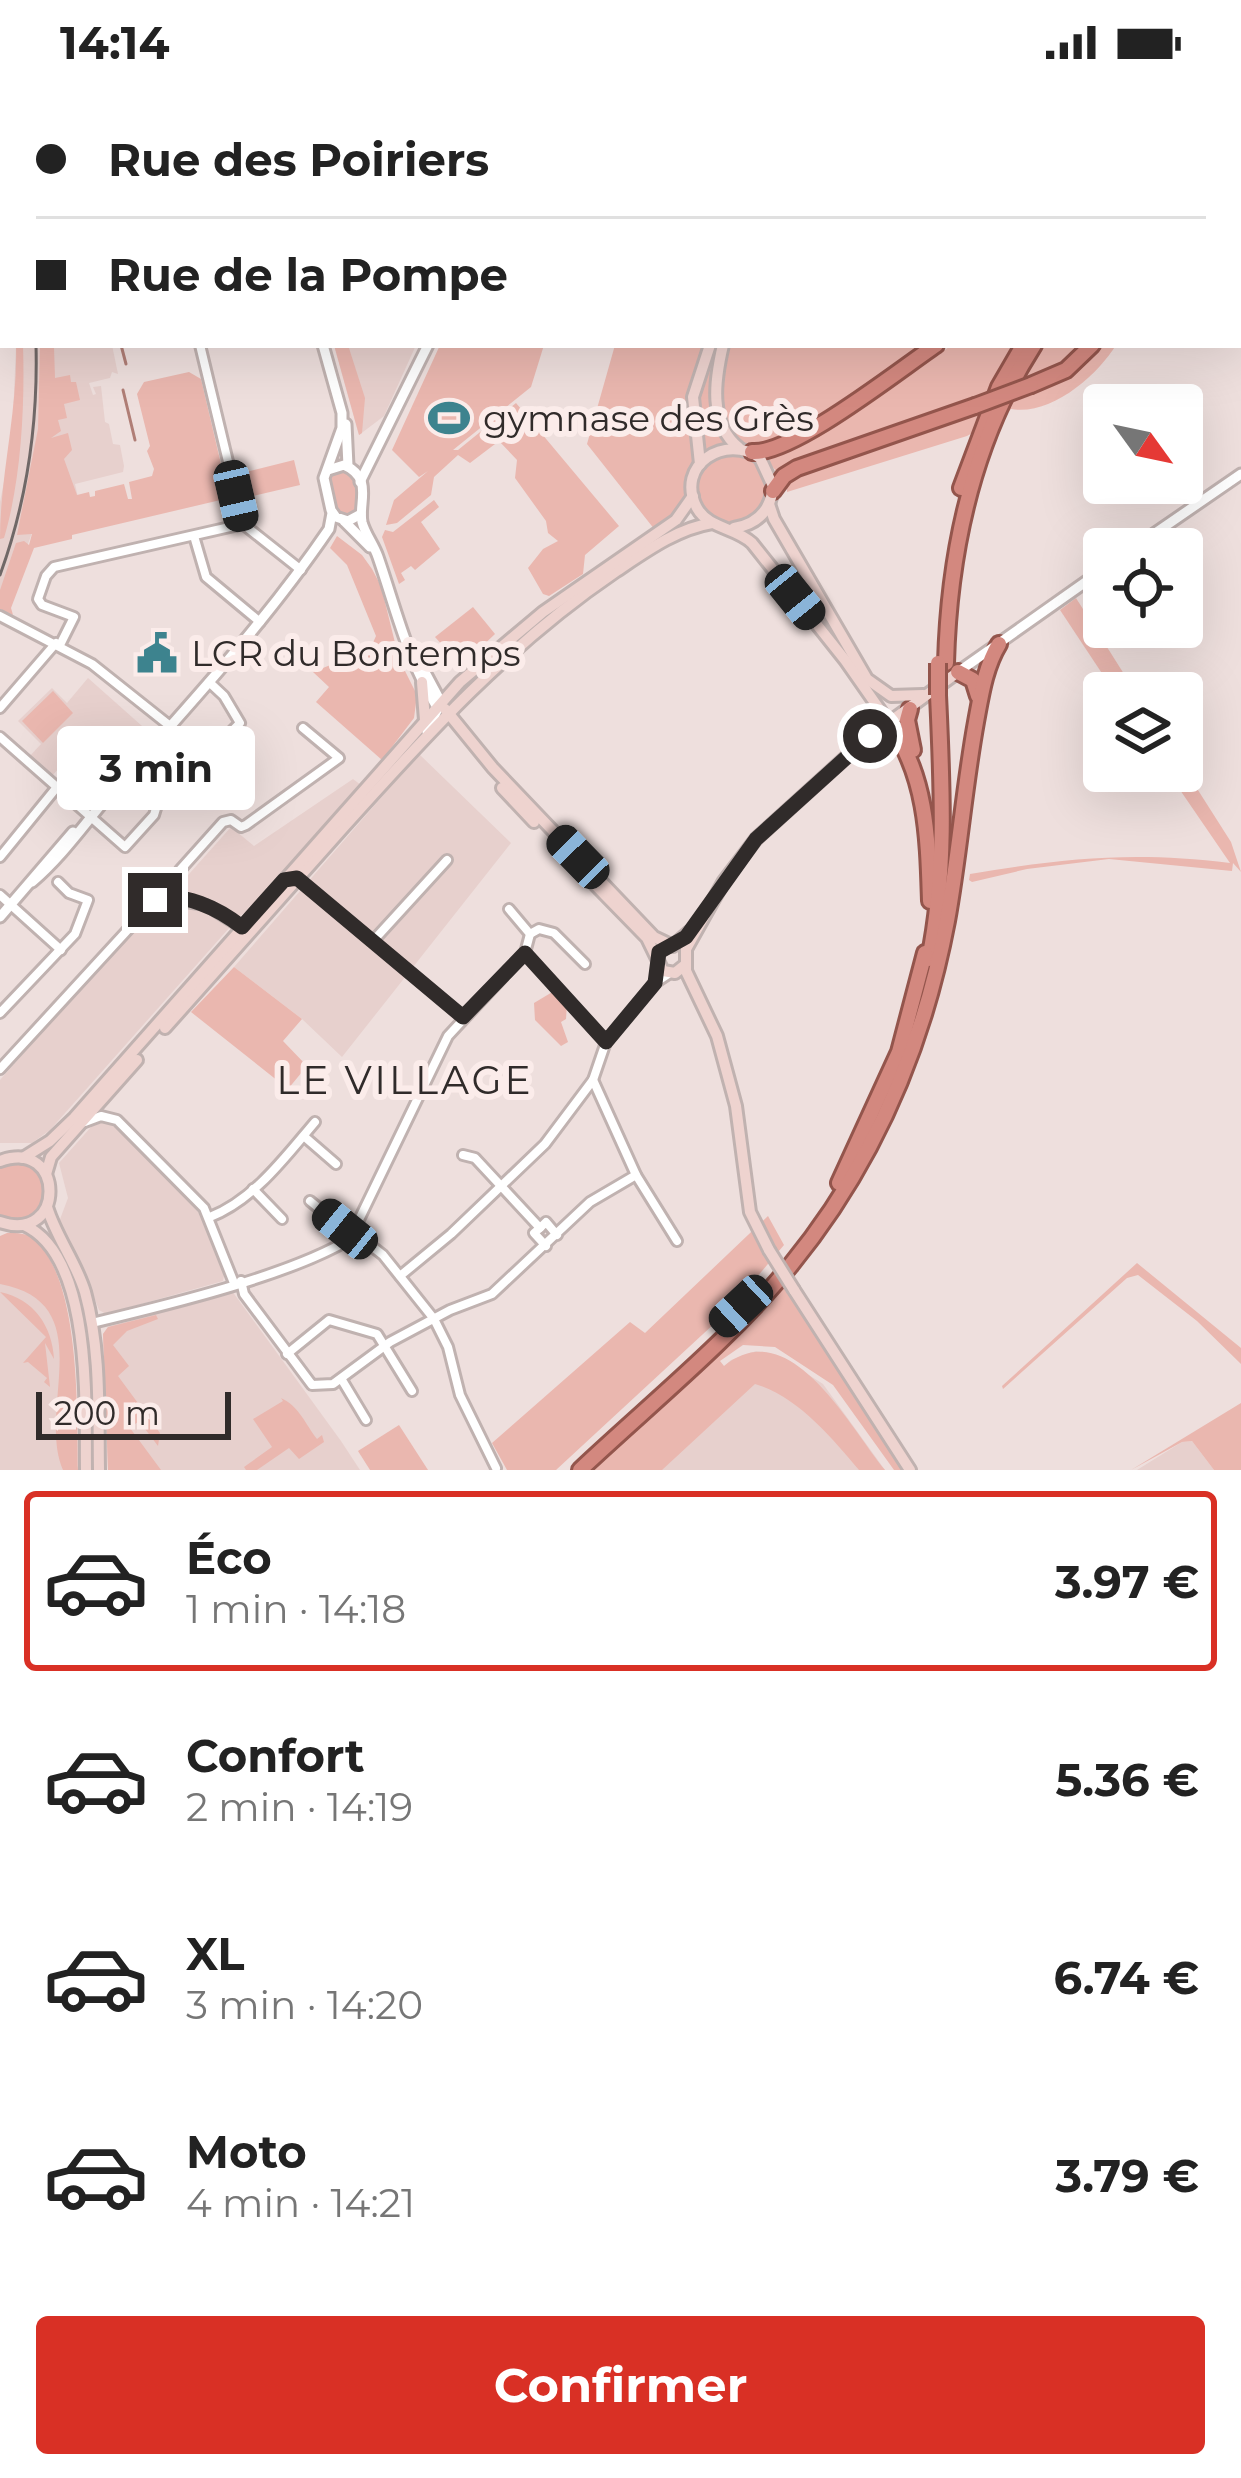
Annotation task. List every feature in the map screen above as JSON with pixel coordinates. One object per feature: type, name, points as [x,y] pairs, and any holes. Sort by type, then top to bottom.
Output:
[{"type":"highway","points":[[745,450],[766,452],[803,434],[932,348]]},
{"type":"highway","points":[[947,666],[939,613],[958,497],[991,406],[1022,348]]},
{"type":"highway","points":[[567,1470],[770,1276],[839,1183],[877,1117],[919,1000],[934,932],[942,800],[937,694],[947,666],[953,570],[967,497],[994,421],[1032,348]]},
{"type":"highway","points":[[771,497],[784,476],[797,468],[1031,386],[1073,365],[1089,348]]},
{"type":"highway","points":[[580,1470],[789,1268],[847,1188],[901,1082],[947,921],[978,713],[988,667],[999,644]]},
{"type":"highway","points":[[947,666],[975,683],[978,713]]},
{"type":"highway","points":[[936,967],[950,825],[937,694]]},
{"type":"highway","points":[[839,1183],[899,1052],[925,958],[930,910],[928,844],[907,720],[910,709]]},
{"type":"highway","points":[[889,723],[916,774]]},
{"type":"highway","points":[[870,736],[882,733],[899,738]]},
{"type":"main road","points":[[700,464],[693,397],[709,348]]},
{"type":"main road","points":[[724,348],[716,395],[724,431],[767,466],[771,497],[813,589],[867,680],[891,696],[937,694]]},
{"type":"main road","points":[[745,450],[720,449],[700,464],[693,479],[700,512],[712,523],[734,528],[752,543],[889,723]]},
{"type":"main road","points":[[1,1160],[23,1158],[41,1148],[74,1118],[298,879],[428,728],[458,684],[538,608],[676,520],[693,496]]},
{"type":"main road","points":[[734,528],[755,521],[771,497]]},
{"type":"main road","points":[[442,710],[460,700],[556,613],[664,541],[712,523]]},
{"type":"main road","points":[[46,1174],[51,1156],[284,880],[428,728],[427,683]]},
{"type":"main road","points":[[671,960],[756,839],[870,736],[937,694]]},
{"type":"main road","points":[[870,736],[878,718],[871,697]]},
{"type":"main road","points":[[456,730],[460,700]]},
{"type":"main road","points":[[442,710],[671,960],[723,1058],[736,1106],[748,1201],[769,1250],[910,1470]]},
{"type":"main road","points":[[428,728],[456,730]]},
{"type":"main road","points":[[1,1224],[24,1225],[47,1207],[46,1174],[23,1158]]},
{"type":"main road","points":[[47,1207],[76,1267],[92,1323],[99,1470]]},
{"type":"main road","points":[[24,1225],[47,1241],[76,1308],[85,1358],[86,1470]]},
{"type":"street","points":[[201,348],[244,524],[301,571]]},
{"type":"street","points":[[324,348],[342,413],[350,468],[360,482],[365,503],[361,514],[380,560],[404,646],[442,710]]},
{"type":"street","points":[[360,482],[427,348]]},
{"type":"street","points":[[0,917],[301,571],[329,529],[332,513],[324,481],[342,428],[342,413]]},
{"type":"street","points":[[328,470],[369,464]]},
{"type":"street","points":[[1163,528],[1241,474]]},
{"type":"street","points":[[332,513],[380,560]]},
{"type":"street","points":[[329,529],[361,514]]},
{"type":"street","points":[[0,708],[58,644],[74,617],[38,601],[46,576],[54,568],[244,524]]},
{"type":"street","points":[[194,536],[204,575],[260,622]]},
{"type":"street","points":[[947,666],[999,644],[1083,584]]},
{"type":"street","points":[[0,616],[58,644],[114,680],[170,726]]},
{"type":"street","points":[[0,736],[57,787],[86,821],[125,847],[154,815],[160,792],[208,743],[240,723],[209,682]]},
{"type":"street","points":[[427,683],[458,684]]},
{"type":"street","points":[[170,898],[180,870],[227,820],[246,826],[339,758],[303,728]]},
{"type":"street","points":[[1,856],[57,787]]},
{"type":"street","points":[[298,879],[305,856]]},
{"type":"street","points":[[373,941],[447,860]]},
{"type":"street","points":[[284,880],[298,879],[463,1017]]},
{"type":"street","points":[[0,1013],[75,934],[88,900],[58,882]]},
{"type":"street","points":[[0,895],[61,950]]},
{"type":"street","points":[[0,1070],[157,898],[206,904],[246,930]]},
{"type":"street","points":[[509,910],[530,934]]},
{"type":"street","points":[[92,1323],[303,1260],[352,1234],[439,1054],[463,1017],[525,953],[530,934],[539,929],[554,933],[585,964]]},
{"type":"street","points":[[525,953],[606,1042]]},
{"type":"street","points":[[400,1276],[544,1144],[593,1080],[606,1042],[671,960]]},
{"type":"street","points":[[593,1080],[636,1174],[677,1241]]},
{"type":"street","points":[[79,1125],[101,1116],[113,1118],[210,1217],[244,1294],[312,1385],[320,1388],[341,1379],[385,1345],[491,1294],[590,1202],[636,1174]]},
{"type":"street","points":[[210,1217],[228,1210],[254,1189],[315,1122]]},
{"type":"street","points":[[305,1138],[336,1164]]},
{"type":"street","points":[[464,1155],[475,1158],[540,1228]]},
{"type":"street","points":[[254,1189],[282,1219]]},
{"type":"street","points":[[310,1201],[383,1255],[434,1319],[448,1347],[460,1395],[496,1468]]},
{"type":"street","points":[[544,1247],[534,1233],[546,1222],[557,1235]]},
{"type":"street","points":[[287,1354],[328,1320],[376,1334],[412,1391]]},
{"type":"street","points":[[341,1379],[366,1420]]},
{"type":"shaded area","points":[[16,348],[113,348],[118,374],[112,372],[110,378],[89,383],[93,395],[93,387],[101,386],[105,422],[113,444],[120,445],[123,472],[75,484],[82,515],[36,522],[0,620],[0,502],[12,442]]},
{"type":"shaded area","points":[[16,348],[23,348],[21,444],[10,516],[0,539],[3,491]]},
{"type":"shaded area","points":[[40,348],[54,348],[55,378],[70,375],[80,400],[64,404],[67,418],[58,420],[61,431],[51,438],[68,433],[72,450],[64,459],[77,495],[89,492],[90,497],[95,496],[95,491],[124,484],[132,499],[129,482],[152,476],[154,469],[137,394],[144,382],[189,372],[201,379],[229,498],[34,548],[11,608],[13,615],[0,609],[0,590],[16,543],[29,545],[32,534],[17,535],[38,429]]},
{"type":"shaded area","points":[[335,348],[415,348],[384,416],[359,435]]},
{"type":"shaded area","points":[[335,348],[349,348],[365,398],[359,435]]},
{"type":"shaded area","points":[[439,348],[543,348],[531,387],[453,450],[516,403],[619,526],[585,555],[583,574],[549,596],[543,594],[528,568],[543,549],[558,541],[548,533],[546,521],[515,478],[517,460],[499,441],[470,463],[458,455],[434,477],[431,495],[397,523],[386,525],[394,500],[428,471],[419,477],[392,450]]},
{"type":"shaded area","points":[[614,348],[706,348],[693,381],[692,479],[674,513],[655,530],[587,444]]},
{"type":"shaded area","points":[[728,348],[925,348],[825,417],[788,436],[756,444],[733,436],[722,404]]},
{"type":"shaded area","points":[[948,348],[1013,348],[987,396],[777,472],[763,456],[849,414]]},
{"type":"shaded area","points":[[1040,348],[1082,348],[1057,370],[1019,385]]},
{"type":"shaded area","points":[[1096,348],[1114,348],[1097,369],[1057,400],[1026,410],[1011,409],[1004,417],[1012,399],[1065,377]]},
{"type":"shaded area","points":[[709,356],[713,404],[726,442],[707,452],[698,404]]},
{"type":"shaded area","points":[[983,409],[974,432],[967,436],[787,492],[796,475]]},
{"type":"shaded area","points":[[733,453],[758,463],[768,488],[758,513],[733,523],[708,513],[698,488],[708,463]]},
{"type":"shaded area","points":[[294,460],[300,485],[244,498],[238,474]]},
{"type":"shaded area","points":[[344,468],[361,501],[358,514],[345,518],[332,508],[328,475]]},
{"type":"shaded area","points":[[434,500],[439,507],[421,522],[440,549],[415,570],[411,566],[401,573],[405,580],[399,584],[382,537],[385,530],[393,532]]},
{"type":"shaded area","points":[[337,536],[362,555],[381,586],[399,659],[417,695],[414,718],[382,760],[316,702],[329,687],[313,672],[370,649],[376,636],[347,565],[330,548]]},
{"type":"shaded area","points":[[1076,598],[1083,609],[1083,645],[1060,610]]},
{"type":"shaded area","points":[[473,607],[495,634],[461,666],[435,637]]},
{"type":"shaded area","points":[[1085,648],[1108,648],[1123,672],[1101,672]]},
{"type":"shaded area","points":[[88,678],[142,726],[136,734],[143,744],[110,781],[93,772],[84,783],[62,765],[51,777],[29,757],[41,744],[18,721],[52,688],[67,703]]},
{"type":"shaded area","points":[[53,691],[73,713],[43,743],[22,721]]},
{"type":"shaded area","points":[[419,754],[511,843],[342,1057],[234,967]]},
{"type":"shaded area","points":[[353,779],[361,785],[246,912],[238,917],[185,896],[181,883],[231,827],[254,846]]},
{"type":"shaded area","points":[[1181,792],[1199,792],[1231,842],[1241,872],[1233,863],[1232,871],[1109,859],[969,880],[970,874],[1099,858],[1230,863]]},
{"type":"shaded area","points":[[159,904],[209,912],[229,921],[230,927],[50,1130],[32,1143],[0,1143],[0,1080],[127,936]]},
{"type":"shaded area","points":[[234,967],[302,1019],[283,1041],[307,1066],[288,1089],[191,1012]]},
{"type":"shaded area","points":[[554,991],[567,1004],[566,1019],[561,1022],[568,1042],[561,1046],[535,1020],[534,1003]]},
{"type":"shaded area","points":[[105,1122],[120,1130],[203,1217],[225,1271],[223,1281],[106,1314],[99,1310],[59,1222],[68,1198],[59,1163],[92,1126]]},
{"type":"shaded area","points":[[16,1161],[34,1166],[46,1185],[42,1207],[24,1220],[0,1216],[0,1165]]},
{"type":"shaded area","points":[[768,1216],[784,1245],[729,1310],[556,1470],[507,1470],[492,1443],[630,1322],[645,1333]]},
{"type":"shaded area","points":[[7,1233],[34,1239],[61,1284],[73,1348],[78,1470],[63,1470],[57,1445],[60,1361],[58,1335],[49,1312],[31,1295],[0,1284],[0,1236]]},
{"type":"shaded area","points":[[0,1242],[58,1290],[74,1470],[0,1470]]},
{"type":"shaded area","points":[[1137,1263],[1241,1348],[1241,1364],[1197,1321],[1138,1275],[1127,1278],[1003,1389],[1002,1386]]},
{"type":"shaded area","points":[[783,1282],[903,1470],[894,1470],[833,1385],[775,1347],[743,1345],[720,1361],[724,1366],[748,1353],[772,1353],[795,1364],[837,1405],[885,1470],[859,1470],[799,1408],[755,1384],[662,1470],[590,1470],[728,1340]]},
{"type":"shaded area","points":[[232,1291],[360,1470],[108,1470],[103,1334],[108,1327]]},
{"type":"shaded area","points":[[0,1292],[32,1308],[45,1325],[54,1359],[45,1343],[50,1387],[44,1382],[47,1378],[23,1363],[46,1337]]},
{"type":"shaded area","points":[[156,1315],[158,1319],[127,1331],[113,1345],[129,1366],[118,1376],[160,1433],[158,1446],[139,1421],[130,1428],[161,1470],[108,1470],[103,1334],[108,1327]]},
{"type":"shaded area","points":[[756,1351],[779,1356],[823,1384],[885,1470],[614,1470],[731,1360]]},
{"type":"shaded area","points":[[281,1398],[324,1442],[299,1459],[289,1448],[257,1470],[246,1470],[272,1447],[253,1419],[283,1401]]},
{"type":"shaded area","points":[[1241,1403],[1241,1470],[1214,1470],[1192,1441],[1131,1470]]},
{"type":"shaded area","points":[[399,1425],[428,1470],[370,1470],[358,1451]]},
{"type":"shaded area","points":[[1192,1441],[1214,1470],[1137,1470],[1182,1442]]},
{"type":"waterway","points":[[122,348],[126,364]]},
{"type":"waterway","points":[[123,390],[135,440]]},
{"type":"railway","points":[[0,575],[29,462],[36,348]]},
{"type":"place","name":"gymnase des Grès","points":[[449,418]]},
{"type":"place","name":"LCR du Bontemps","points":[[157,653]]},
{"type":"district","name":"LE VILLAGE","points":[[405,1080]]},
{"type":"route","points":[[155,900],[206,904],[242,927],[284,880],[297,878],[463,1017],[525,953],[606,1042],[655,983],[659,952],[686,937],[740,857],[870,736]]}]
